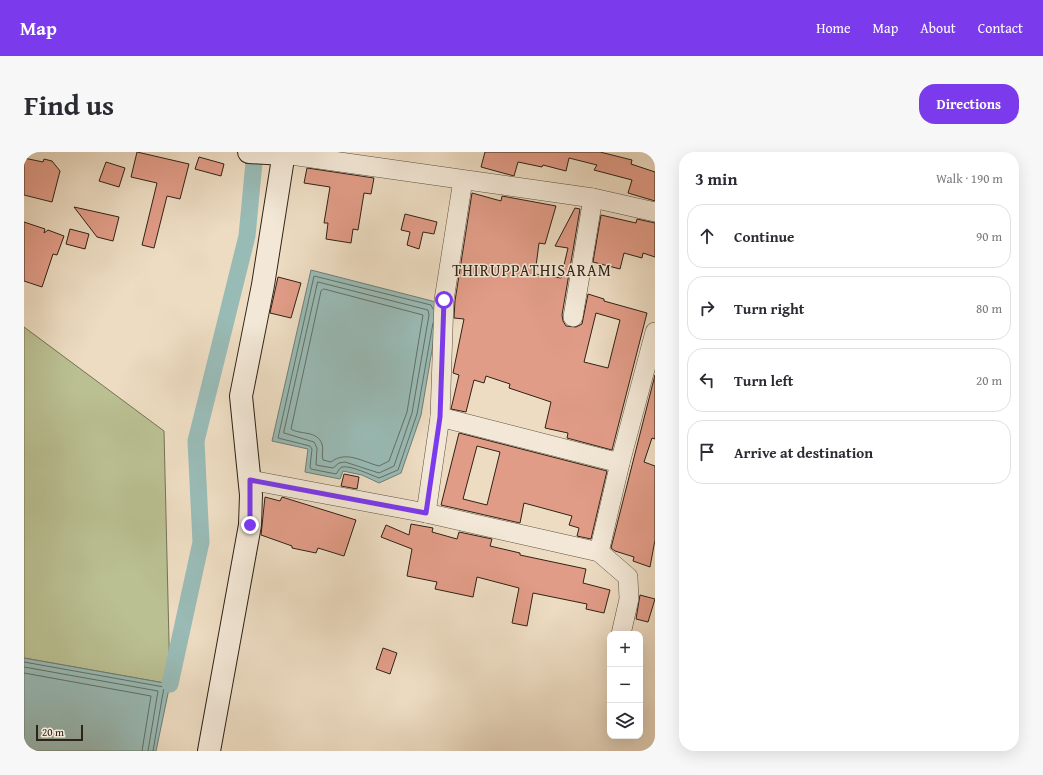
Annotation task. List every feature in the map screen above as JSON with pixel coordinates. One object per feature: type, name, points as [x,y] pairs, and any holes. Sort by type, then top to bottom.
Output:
[{"type":"street","points":[[249,152],[279,153],[593,198],[655,212]]},
{"type":"street","points":[[209,751],[250,525],[250,480],[241,396],[263,285],[279,153]]},
{"type":"street","points":[[426,513],[440,417],[444,300],[463,180]]},
{"type":"street","points":[[573,316],[593,198]]},
{"type":"street","points":[[599,552],[620,463],[655,332]]},
{"type":"street","points":[[440,417],[620,463]]},
{"type":"street","points":[[250,480],[426,513],[599,552],[628,577],[628,599],[622,631]]},
{"type":"green space","points":[[24,327],[164,431],[170,684],[24,658]]},
{"type":"water","points":[[311,270],[436,302],[438,315],[421,415],[401,473],[379,483],[362,475],[343,471],[340,479],[305,472],[308,449],[272,441]]},
{"type":"water","points":[[24,658],[170,684],[156,751],[24,751]]},
{"type":"building","points":[[137,152],[189,164],[180,199],[167,196],[154,248],[142,245],[157,183],[131,177]]},
{"type":"building","points":[[485,152],[600,152],[632,160],[631,164],[655,172],[655,201],[628,193],[632,180],[594,170],[597,165],[569,158],[566,171],[543,165],[542,167],[518,162],[514,176],[481,167]]},
{"type":"building","points":[[199,157],[224,164],[221,176],[195,169]]},
{"type":"building","points":[[24,158],[43,162],[44,159],[52,161],[60,171],[52,202],[24,195]]},
{"type":"building","points":[[106,162],[125,168],[119,187],[99,181]]},
{"type":"building","points":[[307,168],[374,178],[371,194],[364,193],[358,230],[353,229],[351,243],[326,239],[328,223],[324,223],[330,187],[304,183]]},
{"type":"building","points":[[472,193],[501,201],[502,196],[556,206],[545,244],[539,243],[535,274],[561,278],[568,248],[555,246],[575,208],[580,209],[562,315],[566,326],[576,327],[582,324],[588,294],[604,299],[604,301],[647,313],[612,450],[567,438],[568,433],[545,428],[551,402],[509,388],[510,384],[486,376],[484,383],[474,380],[466,412],[451,409],[459,375],[453,373],[464,319],[454,318],[455,301]],"holes":[[[596,313],[620,320],[608,368],[584,362]]]},
{"type":"building","points":[[74,207],[119,217],[113,241],[97,237]]},
{"type":"building","points":[[405,214],[437,222],[434,234],[423,232],[419,249],[407,245],[410,232],[401,230]]},
{"type":"building","points":[[601,215],[636,223],[637,219],[655,223],[655,257],[643,253],[642,258],[624,253],[620,269],[593,262]]},
{"type":"building","points":[[24,222],[45,229],[44,233],[48,230],[64,236],[57,255],[53,254],[42,287],[24,281]]},
{"type":"building","points":[[70,229],[89,234],[85,249],[66,244]]},
{"type":"building","points":[[278,277],[301,283],[291,318],[270,313]]},
{"type":"building","points":[[655,375],[655,439],[652,438],[644,462],[655,466],[655,540],[650,567],[633,561],[634,557],[615,551],[611,548]]},
{"type":"building","points":[[459,433],[607,471],[591,539],[577,536],[579,528],[569,525],[572,516],[524,503],[520,523],[441,505]],"holes":[[[477,446],[500,452],[487,505],[463,499]]]},
{"type":"building","points":[[344,474],[359,477],[357,489],[341,486]]},
{"type":"building","points":[[265,497],[280,501],[282,497],[356,520],[344,556],[318,548],[316,553],[292,548],[292,546],[261,535]]},
{"type":"building","points":[[411,524],[433,528],[432,532],[457,539],[459,532],[492,539],[490,546],[520,553],[520,555],[586,569],[583,583],[610,590],[604,613],[586,609],[587,604],[533,593],[527,626],[512,623],[519,588],[477,577],[473,597],[435,589],[437,582],[407,576],[412,549],[381,537],[386,525],[409,535]]},
{"type":"building","points":[[640,595],[655,599],[648,622],[636,619]]},
{"type":"building","points":[[383,648],[397,653],[390,674],[376,669]]},
{"type":"waterway","points":[[170,684],[201,542],[196,441],[247,236],[255,152]]},
{"type":"district","name":"THIRUPPATHISARAM","points":[[532,270]]},
{"type":"route","points":[[250,525],[250,480],[426,513],[440,417],[444,300]]}]
